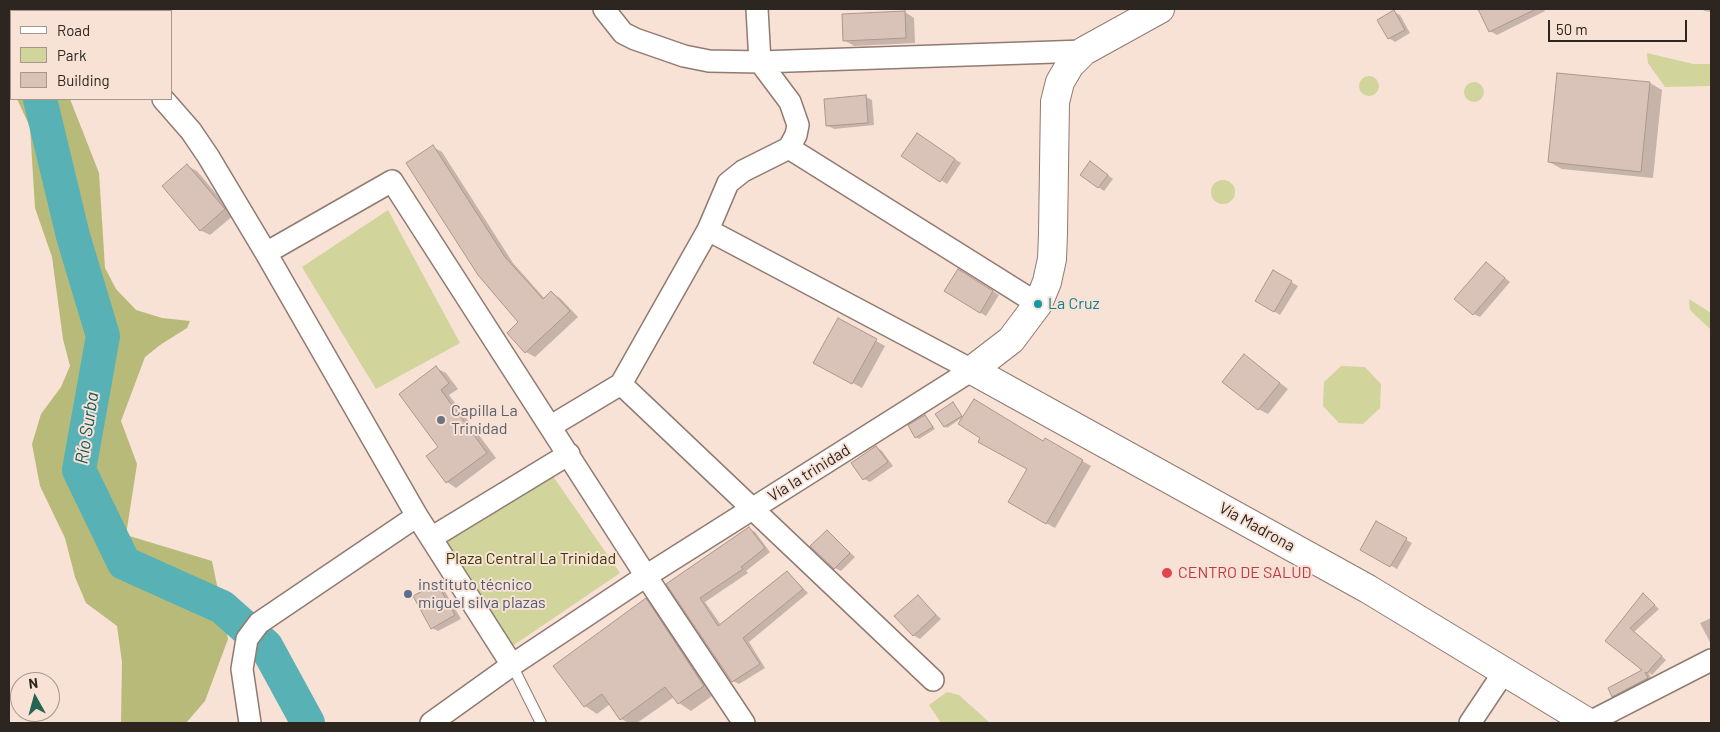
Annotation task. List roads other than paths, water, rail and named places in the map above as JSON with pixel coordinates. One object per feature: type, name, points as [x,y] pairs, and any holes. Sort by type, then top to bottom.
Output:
[{"type":"street","points":[[604,9],[623,33],[666,51],[709,61],[760,62],[1084,51]]},
{"type":"street","points":[[551,426],[620,384],[708,230],[728,183],[735,176],[789,148],[796,135],[798,125],[796,114],[790,102],[760,62],[757,9]]},
{"type":"street","points":[[708,230],[972,370],[1011,340],[1038,304],[1047,282],[1052,259],[1054,102],[1060,82],[1070,65],[1084,51],[1160,9]]},
{"type":"street","points":[[164,100],[191,130],[266,253],[417,516],[512,665]]},
{"type":"street","points":[[789,148],[1038,304]]},
{"type":"street","points":[[266,253],[392,181],[646,576],[744,723]]},
{"type":"street","name":"Vía la trinidad","points":[[431,723],[512,665],[646,576],[972,370]]},
{"type":"street","name":"Vía Madrona","points":[[972,370],[1368,589],[1588,723]]},
{"type":"street","points":[[620,384],[933,680]]},
{"type":"street","points":[[431,538],[569,454]]},
{"type":"street","points":[[250,723],[242,669],[253,631],[417,516]]},
{"type":"street","points":[[1588,723],[1711,660]]},
{"type":"street","points":[[1470,723],[1504,672]]},
{"type":"lane","points":[[512,665],[541,723]]},
{"type":"waterway","name":"Río Surba","points":[[40,100],[73,236],[103,336],[79,470],[124,563],[222,607],[266,646],[308,723]]},
{"type":"place","name":"La Cruz","points":[[1038,304]]},
{"type":"place","name":"Capilla La Trinidad","points":[[441,420]]},
{"type":"place","name":"CENTRO DE SALUD","points":[[1167,573]]},
{"type":"place","name":"instituto técnico miguel silva plazas","points":[[408,594]]},
{"type":"park label","name":"Plaza Central La Trinidad","points":[[531,559]]}]
